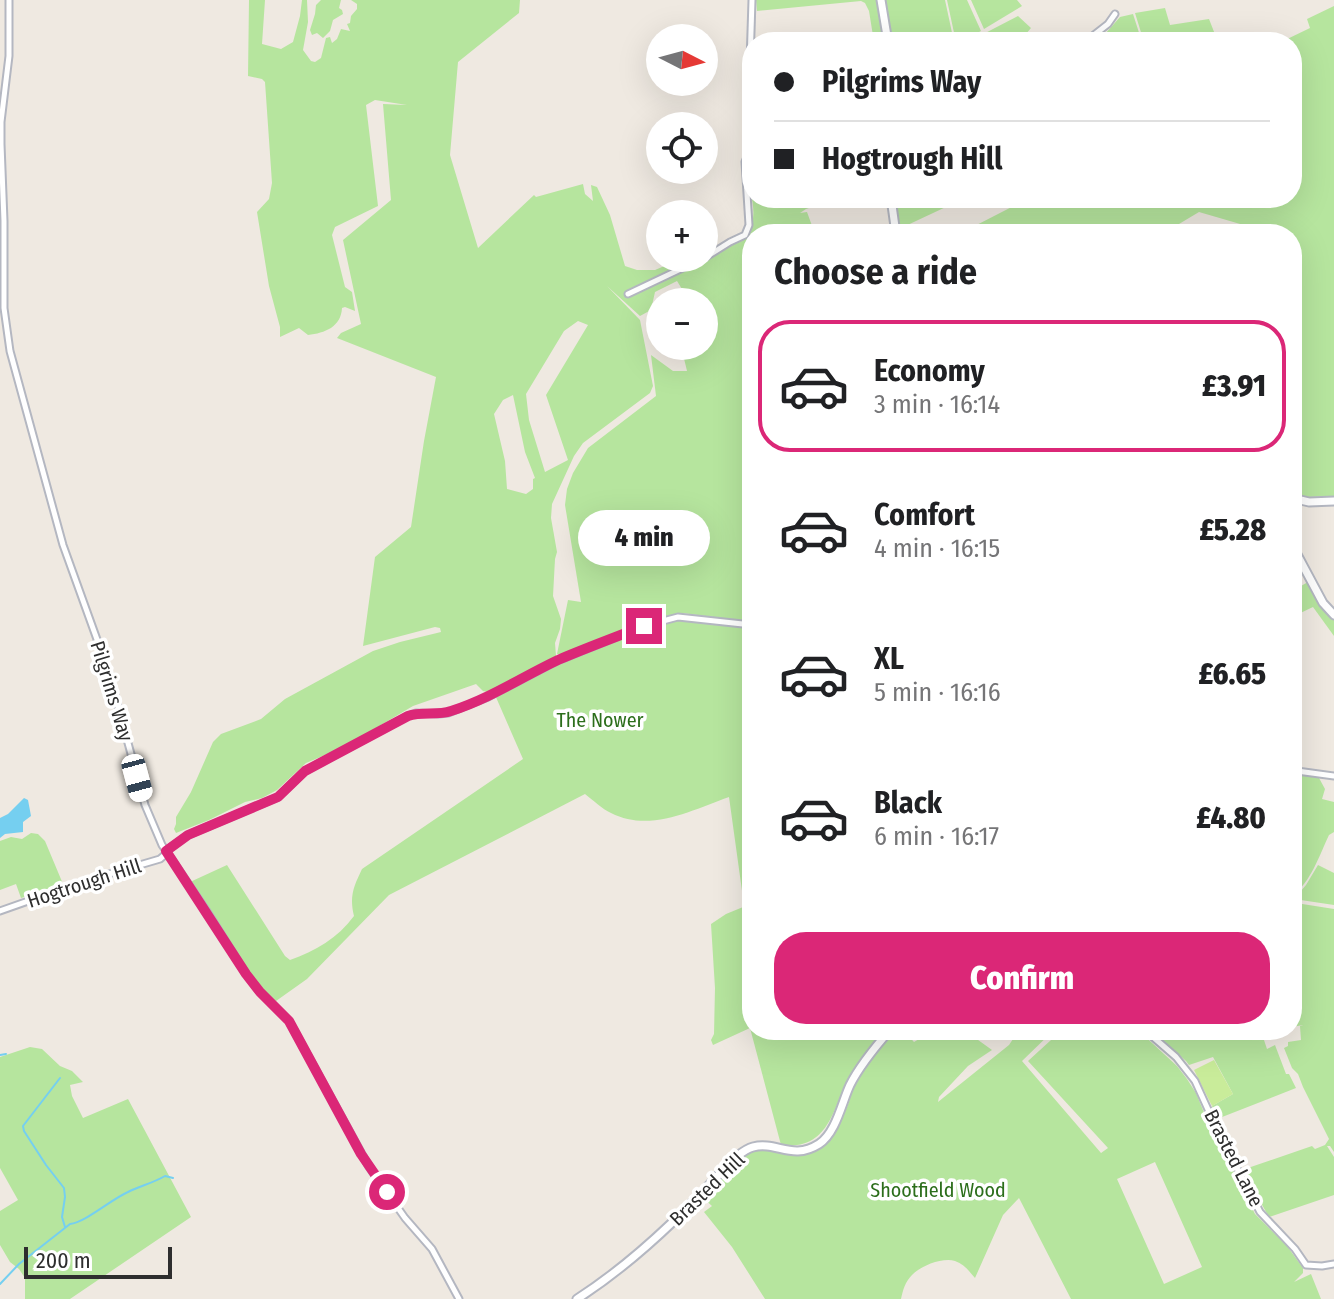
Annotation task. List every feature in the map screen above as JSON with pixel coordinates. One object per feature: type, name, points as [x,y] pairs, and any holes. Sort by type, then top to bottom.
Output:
[{"type":"street","name":"Pilgrims Way","points":[[9,0],[9,56],[1,144],[4,308],[10,351],[63,545],[108,670],[145,805],[167,852],[246,974],[289,1021],[361,1154],[405,1218],[432,1249],[459,1299]]},
{"type":"street","points":[[751,32],[752,0]]},
{"type":"street","points":[[881,0],[886,32]]},
{"type":"street","points":[[1098,32],[1115,14]]},
{"type":"street","points":[[628,294],[742,237]]},
{"type":"street","points":[[1302,500],[1334,501]]},
{"type":"street","points":[[1302,564],[1323,603],[1334,615]]},
{"type":"street","name":"Hogtrough Hill","points":[[0,911],[160,859],[188,835],[278,797],[305,771],[408,716],[448,713],[488,697],[557,661],[644,626],[678,617],[742,623]]},
{"type":"street","points":[[1302,772],[1334,776]]},
{"type":"street","name":"Brasted Hill","points":[[577,1299],[672,1224],[732,1160],[744,1152],[763,1147],[797,1152],[825,1140],[856,1075],[882,1040]]},
{"type":"street","name":"Brasted Lane","points":[[1156,1040],[1176,1057],[1195,1081],[1260,1212],[1306,1265],[1334,1264]]},
{"type":"green space","points":[[249,0],[265,0],[262,44],[281,49],[293,42],[302,0],[307,0],[308,22],[303,50],[315,62],[321,58],[326,38],[330,37],[332,43],[341,29],[350,31],[347,24],[357,9],[357,4],[351,0],[520,0],[519,13],[458,62],[450,155],[478,248],[534,195],[583,184],[585,194],[593,201],[591,185],[597,187],[610,215],[625,266],[646,272],[718,272],[718,250],[742,239],[742,621],[682,613],[642,623],[563,655],[557,654],[568,600],[581,602],[565,505],[573,473],[588,448],[656,396],[652,360],[658,360],[673,371],[687,371],[684,360],[718,360],[718,288],[681,288],[677,281],[663,288],[646,288],[646,313],[640,316],[607,286],[640,320],[653,386],[650,393],[583,443],[552,504],[551,518],[557,552],[553,596],[561,619],[555,643],[556,656],[492,693],[483,691],[476,684],[413,706],[342,748],[306,763],[277,790],[176,833],[176,817],[213,742],[221,734],[261,719],[285,699],[373,651],[441,632],[440,628],[435,627],[363,646],[375,557],[411,527],[436,377],[337,338],[361,324],[343,240],[391,200],[383,104],[407,105],[375,100],[366,105],[378,206],[335,227],[332,235],[345,287],[352,292],[355,311],[342,308],[339,320],[320,333],[308,335],[299,328],[280,337],[257,212],[269,199],[272,183],[265,82],[248,76]],"holes":[[[578,321],[588,325],[546,395],[568,460],[545,472],[529,420],[526,394],[564,331]],[[513,395],[525,452],[535,478],[533,489],[526,494],[507,489],[505,461],[494,414],[503,400]]]},
{"type":"green space","points":[[321,0],[341,0],[339,8],[343,14],[333,20],[330,31],[323,38],[317,33],[312,35],[310,30],[316,5]]},
{"type":"green space","points":[[756,0],[876,0],[883,32],[872,32],[869,11],[861,1],[757,11]]},
{"type":"green space","points":[[885,0],[945,0],[952,32],[890,32]]},
{"type":"green space","points":[[947,0],[967,0],[981,31],[954,32]]},
{"type":"green space","points":[[971,0],[1017,0],[1022,6],[984,29]]},
{"type":"green space","points":[[1334,6],[1334,496],[1308,497],[1302,496],[1302,224],[1240,224],[1199,212],[1179,224],[978,224],[1010,208],[1302,208],[1302,32],[1310,28],[1307,19]]},
{"type":"green space","points":[[1165,8],[1170,25],[1209,19],[1214,32],[1141,32],[1135,13]]},
{"type":"green space","points":[[1133,14],[1139,32],[1107,32],[1120,17]]},
{"type":"green space","points":[[1018,16],[1031,28],[1028,32],[987,32]]},
{"type":"green space","points":[[753,208],[809,208],[800,213],[807,212],[811,224],[751,224]]},
{"type":"green space","points":[[896,208],[944,208],[910,224],[898,224]]},
{"type":"green space","points":[[1308,582],[1334,620],[1334,636],[1313,607],[1302,612],[1302,585]]},
{"type":"green space","name":"The Nower","points":[[680,619],[742,627],[742,891],[729,797],[686,813],[641,821],[611,813],[585,794],[389,895],[307,979],[276,1001],[267,996],[190,882],[227,865],[285,956],[290,960],[317,948],[341,931],[354,916],[353,891],[362,869],[523,759],[495,695],[558,663]]},
{"type":"green space","points":[[1302,775],[1319,778],[1325,789],[1322,799],[1334,802],[1334,832],[1329,835],[1302,886]]},
{"type":"green space","points":[[31,833],[38,834],[45,841],[63,884],[21,898],[16,884],[0,890],[0,841],[11,837],[22,839]]},
{"type":"green space","points":[[1318,865],[1334,873],[1334,905],[1302,900],[1302,890]]},
{"type":"green space","points":[[1302,904],[1334,909],[1334,1152],[1327,1146],[1334,1157],[1334,1195],[1269,1217],[1242,1170],[1312,1146],[1315,1149],[1325,1145],[1329,1139],[1284,1048],[1288,1042],[1302,1040]]},
{"type":"green space","name":"The Nower","points":[[742,907],[742,1032],[713,1045],[715,988],[711,924]]},
{"type":"green space","name":"The Nower","points":[[753,1040],[878,1040],[847,1083],[821,1133],[798,1145],[781,1145]]},
{"type":"green space","name":"Shootfield Wood","points":[[887,1040],[978,1040],[992,1050],[968,1066],[939,1097],[938,1102],[1012,1040],[1044,1040],[1022,1061],[1101,1153],[1108,1148],[1028,1061],[1051,1040],[1149,1040],[1187,1079],[1255,1214],[1287,1246],[1303,1268],[1303,1273],[1294,1282],[1311,1274],[1321,1299],[1071,1299],[1019,1198],[1003,1215],[975,1278],[961,1264],[944,1260],[920,1268],[906,1283],[901,1299],[765,1299],[732,1247],[704,1212],[712,1206],[702,1197],[734,1164],[752,1151],[805,1154],[819,1148],[839,1123],[853,1086]],"holes":[[[1155,1162],[1202,1267],[1164,1284],[1117,1179]]]},
{"type":"green space","points":[[1162,1040],[1264,1040],[1267,1049],[1275,1045],[1286,1074],[1289,1074],[1296,1088],[1217,1119],[1212,1106],[1233,1094],[1213,1057],[1189,1065]]},
{"type":"green space","points":[[30,1047],[42,1049],[83,1082],[70,1085],[83,1118],[128,1099],[191,1217],[70,1299],[25,1299],[25,1278],[0,1245],[0,1211],[18,1200],[0,1168],[0,1057]]},
{"type":"green space","points":[[1214,1060],[1233,1094],[1212,1106],[1194,1070]]},
{"type":"water","points":[[24,798],[28,800],[31,816],[23,822],[23,832],[5,834],[0,838],[0,818]]},
{"type":"waterway","points":[[0,1055],[6,1054]]},
{"type":"waterway","points":[[60,1078],[23,1126],[64,1188],[62,1217],[65,1227]]},
{"type":"waterway","points":[[0,1284],[19,1264],[70,1224],[133,1190],[165,1176],[173,1178]]},
{"type":"route","points":[[387,1192],[361,1154],[289,1021],[246,974],[166,851],[188,835],[278,797],[305,771],[408,716],[448,713],[488,697],[557,661],[644,626]]}]
